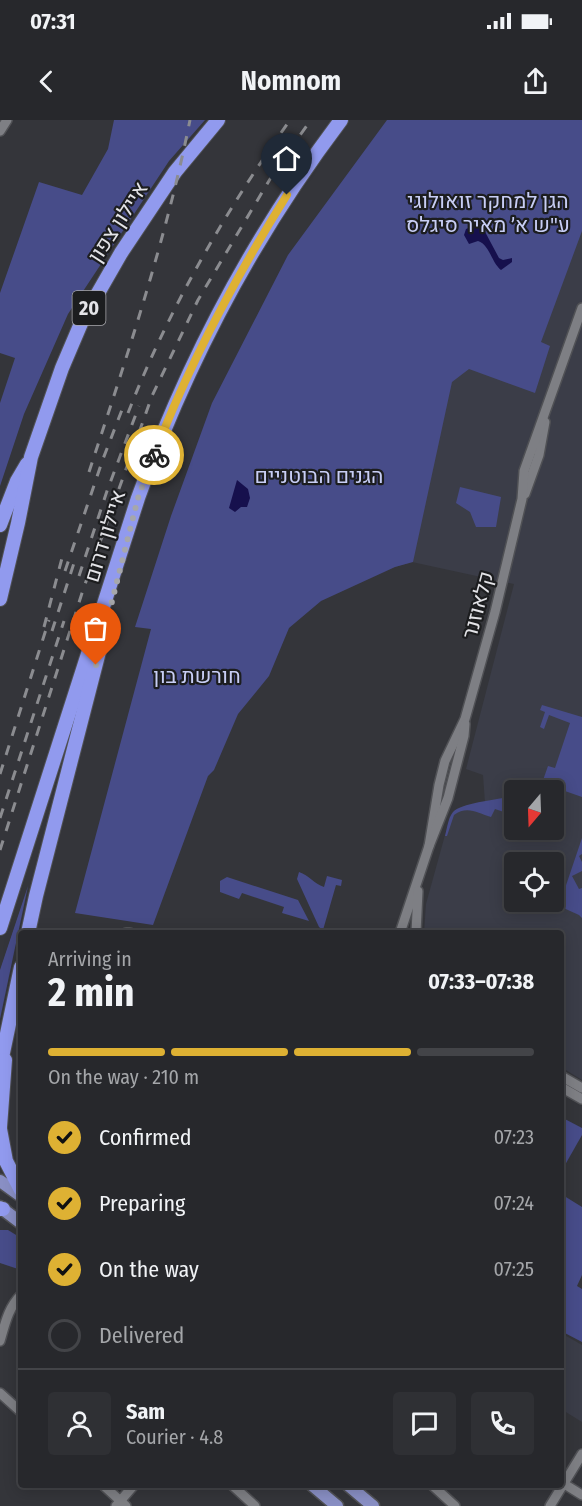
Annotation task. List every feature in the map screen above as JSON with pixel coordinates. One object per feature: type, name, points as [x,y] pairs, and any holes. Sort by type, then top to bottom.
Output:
[{"type":"highway","name":"איילון צפון","points":[[0,599],[31,458],[62,368],[93,300],[175,172],[218,120]]},
{"type":"highway","name":"איילון דרום","points":[[0,928],[138,498],[178,397],[229,294],[287,195],[341,120]]},
{"type":"highway","points":[[0,525],[17,481],[31,458]]},
{"type":"highway","points":[[29,930],[138,498]]},
{"type":"highway","points":[[0,1067],[18,982]]},
{"type":"highway","points":[[9,1025],[0,1128],[6,1161],[18,1184]]},
{"type":"main road","points":[[0,1180],[18,1194]]},
{"type":"main road","points":[[1,1208],[18,1221]]},
{"type":"main road","points":[[316,1488],[337,1506]]},
{"type":"main road","points":[[352,1488],[373,1506]]},
{"type":"street","points":[[0,131],[7,120]]},
{"type":"street","name":"קלאוזנר","points":[[401,930],[429,846],[445,761],[465,719],[495,612],[522,499],[539,455],[546,413],[582,308]]},
{"type":"street","name":"קלאוזנר","points":[[416,930],[418,881]]},
{"type":"street","points":[[564,1078],[582,1089]]},
{"type":"street","points":[[564,1089],[582,1099]]},
{"type":"street","points":[[0,1341],[8,1315],[18,1298]]},
{"type":"street","points":[[0,1393],[18,1409]]},
{"type":"street","points":[[564,1480],[582,1454]]},
{"type":"street","points":[[564,1484],[582,1496]]},
{"type":"street","points":[[106,1488],[121,1504],[132,1488]]},
{"type":"street","points":[[235,1488],[255,1506]]},
{"type":"street","points":[[435,1488],[455,1506]]},
{"type":"street","points":[[550,1506],[559,1488]]},
{"type":"shaded area","points":[[582,120],[582,1080],[564,1069],[564,930],[424,930],[426,904],[450,817],[457,810],[485,803],[483,775],[466,769],[514,584],[412,562],[395,567],[172,553]]},
{"type":"shaded area","points":[[483,228],[499,258],[503,260],[512,258],[512,262],[501,270],[482,243],[478,241],[469,244],[464,235],[466,229]]},
{"type":"shaded area","points":[[237,480],[248,489],[250,498],[247,507],[241,507],[235,512],[229,508]]},
{"type":"shaded area","points":[[564,1335],[582,1345],[582,1422],[564,1411]]},
{"type":"green space","points":[[114,120],[205,120],[169,161],[68,314],[24,414],[0,486],[0,403],[15,358],[0,353],[0,293],[39,182],[82,195],[108,149]]},
{"type":"green space","points":[[387,120],[582,120],[582,231],[541,342],[550,346],[535,393],[469,369],[452,382],[413,562],[395,567],[321,601],[289,628],[269,676],[238,714],[214,770],[208,776],[153,925],[75,913],[151,629],[135,627],[171,516],[212,403],[288,255]]},
{"type":"green space","points":[[460,487],[501,497],[496,527],[476,527],[470,512],[456,503]]},
{"type":"green space","points":[[542,705],[582,717],[582,797],[564,791],[564,780],[543,780],[548,766],[555,768],[570,723],[549,715],[544,729],[540,727],[545,712],[540,710]]},
{"type":"green space","points":[[504,798],[504,812],[495,809],[491,817],[468,810],[459,812],[454,815],[447,836],[445,836],[453,812],[473,804]]},
{"type":"green space","points":[[582,838],[582,854],[579,856],[582,871],[572,876],[579,889],[582,888],[582,918],[564,908],[564,891]]},
{"type":"green space","points":[[299,872],[324,887],[327,876],[342,880],[341,886],[336,885],[323,930],[319,927],[297,879]]},
{"type":"green space","points":[[227,877],[298,900],[309,921],[282,913],[284,907],[242,893],[239,899],[220,892],[220,881]]},
{"type":"green space","points":[[28,886],[0,1019],[0,970]]},
{"type":"green space","points":[[564,1119],[582,1128],[582,1135],[564,1167]]},
{"type":"green space","points":[[564,1196],[582,1207],[582,1275],[577,1286],[582,1289],[582,1342],[564,1333]]},
{"type":"green space","points":[[0,1230],[8,1230],[18,1236],[18,1269],[0,1263]]},
{"type":"railway","points":[[89,472],[158,254],[190,120]]},
{"type":"railway","points":[[128,413],[180,298],[221,225],[290,120]]},
{"type":"railway","points":[[0,850],[83,590],[152,396],[198,300],[279,164],[311,120]]},
{"type":"railway","points":[[65,571],[125,402]]},
{"type":"railway","points":[[79,576],[107,491],[139,406]]},
{"type":"railway","points":[[44,627],[62,558]]},
{"type":"railway","points":[[52,631],[74,563]]},
{"type":"railway","points":[[0,774],[49,620]]},
{"type":"railway","points":[[0,818],[64,621]]},
{"type":"way so far","points":[[96,665],[138,498],[154,455]]},
{"type":"route","points":[[154,455],[162,432],[204,341],[287,195]]},
{"type":"park label","name":"הגן למחקר זואולוגי ע\"ש א׳ מאיר סיגלס","points":[[488,213]]},
{"type":"park label","name":"הגנים הבוטניים","points":[[319,476]]},
{"type":"park label","name":"חורשת בון","points":[[197,676]]}]
